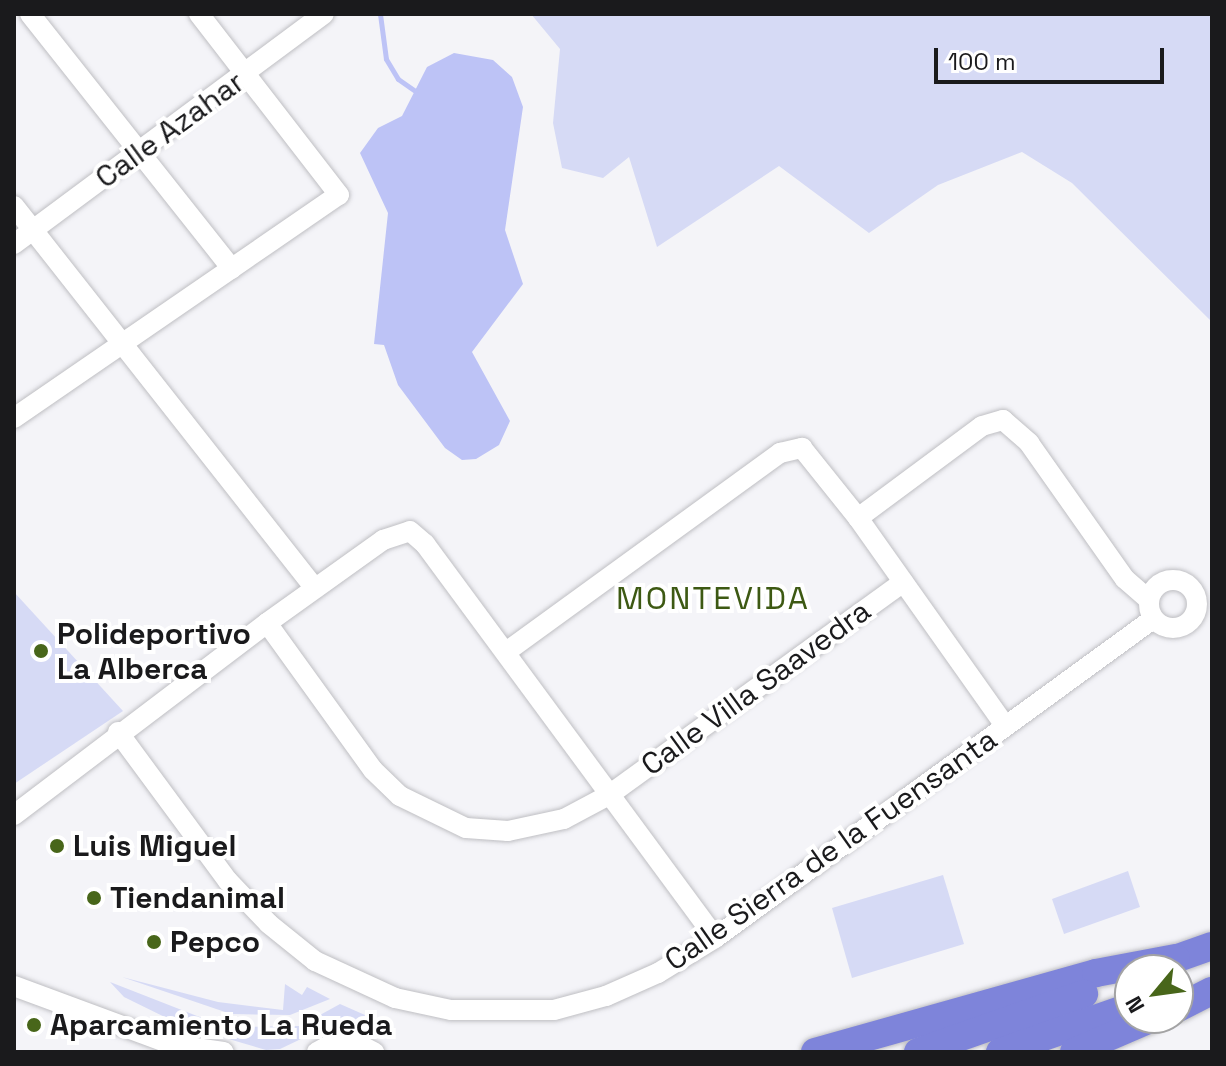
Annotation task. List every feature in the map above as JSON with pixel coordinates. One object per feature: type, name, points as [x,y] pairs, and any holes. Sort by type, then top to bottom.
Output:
[{"type":"highway","points":[[1188,954],[1212,946]]},
{"type":"highway","points":[[815,1052],[1114,970]]},
{"type":"highway","points":[[918,1052],[1114,982]]},
{"type":"highway","points":[[1194,1000],[1212,991]]},
{"type":"highway","points":[[1000,1052],[1114,1013]]},
{"type":"highway","points":[[1074,1052],[1116,1034]]},
{"type":"street","points":[[30,14],[232,269]]},
{"type":"street","points":[[14,418],[339,195],[199,14]]},
{"type":"street","name":"Calle Azahar","points":[[14,244],[324,14]]},
{"type":"street","points":[[14,206],[315,588]]},
{"type":"street","name":"Calle Sierra de la Fuensanta","points":[[118,732],[228,881],[269,924],[315,961],[395,998],[466,1011],[554,1010],[606,996],[658,973],[715,938],[1005,726],[1151,610],[1125,579],[1029,443],[1003,420],[982,426],[858,518]]},
{"type":"street","points":[[506,652],[791,448],[811,455],[1005,726]]},
{"type":"street","points":[[14,815],[118,732],[315,588],[383,540],[410,531],[420,537],[715,938]]},
{"type":"street","name":"Calle Villa Saavedra","points":[[267,623],[373,770],[421,809],[466,828],[508,831],[564,819],[609,795],[903,582]]},
{"type":"street","points":[[14,986],[192,1052]]},
{"type":"street","points":[[315,1051],[352,1041],[374,1052]]},
{"type":"street","points":[[177,1048],[224,1052]]},
{"type":"shaded area","points":[[531,14],[1212,14],[1212,322],[1072,183],[1022,152],[938,185],[869,233],[779,166],[657,247],[629,157],[603,178],[562,168],[553,123],[560,49]]},
{"type":"shaded area","name":"Polideportivo La Alberca","points":[[14,592],[123,711],[14,784]]},
{"type":"shaded area","points":[[1128,871],[1140,907],[1064,934],[1052,899]]},
{"type":"shaded area","points":[[943,875],[964,944],[852,978],[832,908]]},
{"type":"shaded area","points":[[122,977],[218,1002],[283,1010],[285,984],[302,995],[307,987],[330,999],[290,1015],[231,1014]]},
{"type":"shaded area","points":[[110,982],[215,1023],[247,1027],[300,1026],[340,1004],[365,1015],[362,1022],[343,1019],[280,1049],[266,1050],[181,1025],[124,997]]},
{"type":"water","points":[[454,53],[493,60],[512,77],[523,107],[505,230],[523,284],[472,352],[510,421],[499,445],[476,459],[462,460],[445,448],[398,385],[384,345],[374,344],[388,213],[360,153],[378,128],[402,116],[427,67]]},
{"type":"waterway","points":[[380,14],[386,59],[398,79],[415,91]]},
{"type":"place","name":"Polideportivo La Alberca","points":[[41,651]]},
{"type":"place","name":"Luis Miguel","points":[[57,846]]},
{"type":"place","name":"Tiendanimal","points":[[94,898]]},
{"type":"place","name":"Pepco","points":[[154,942]]},
{"type":"place","name":"Aparcamiento La Rueda","points":[[34,1025]]},
{"type":"district","name":"MONTEVIDA","points":[[713,598]]}]
